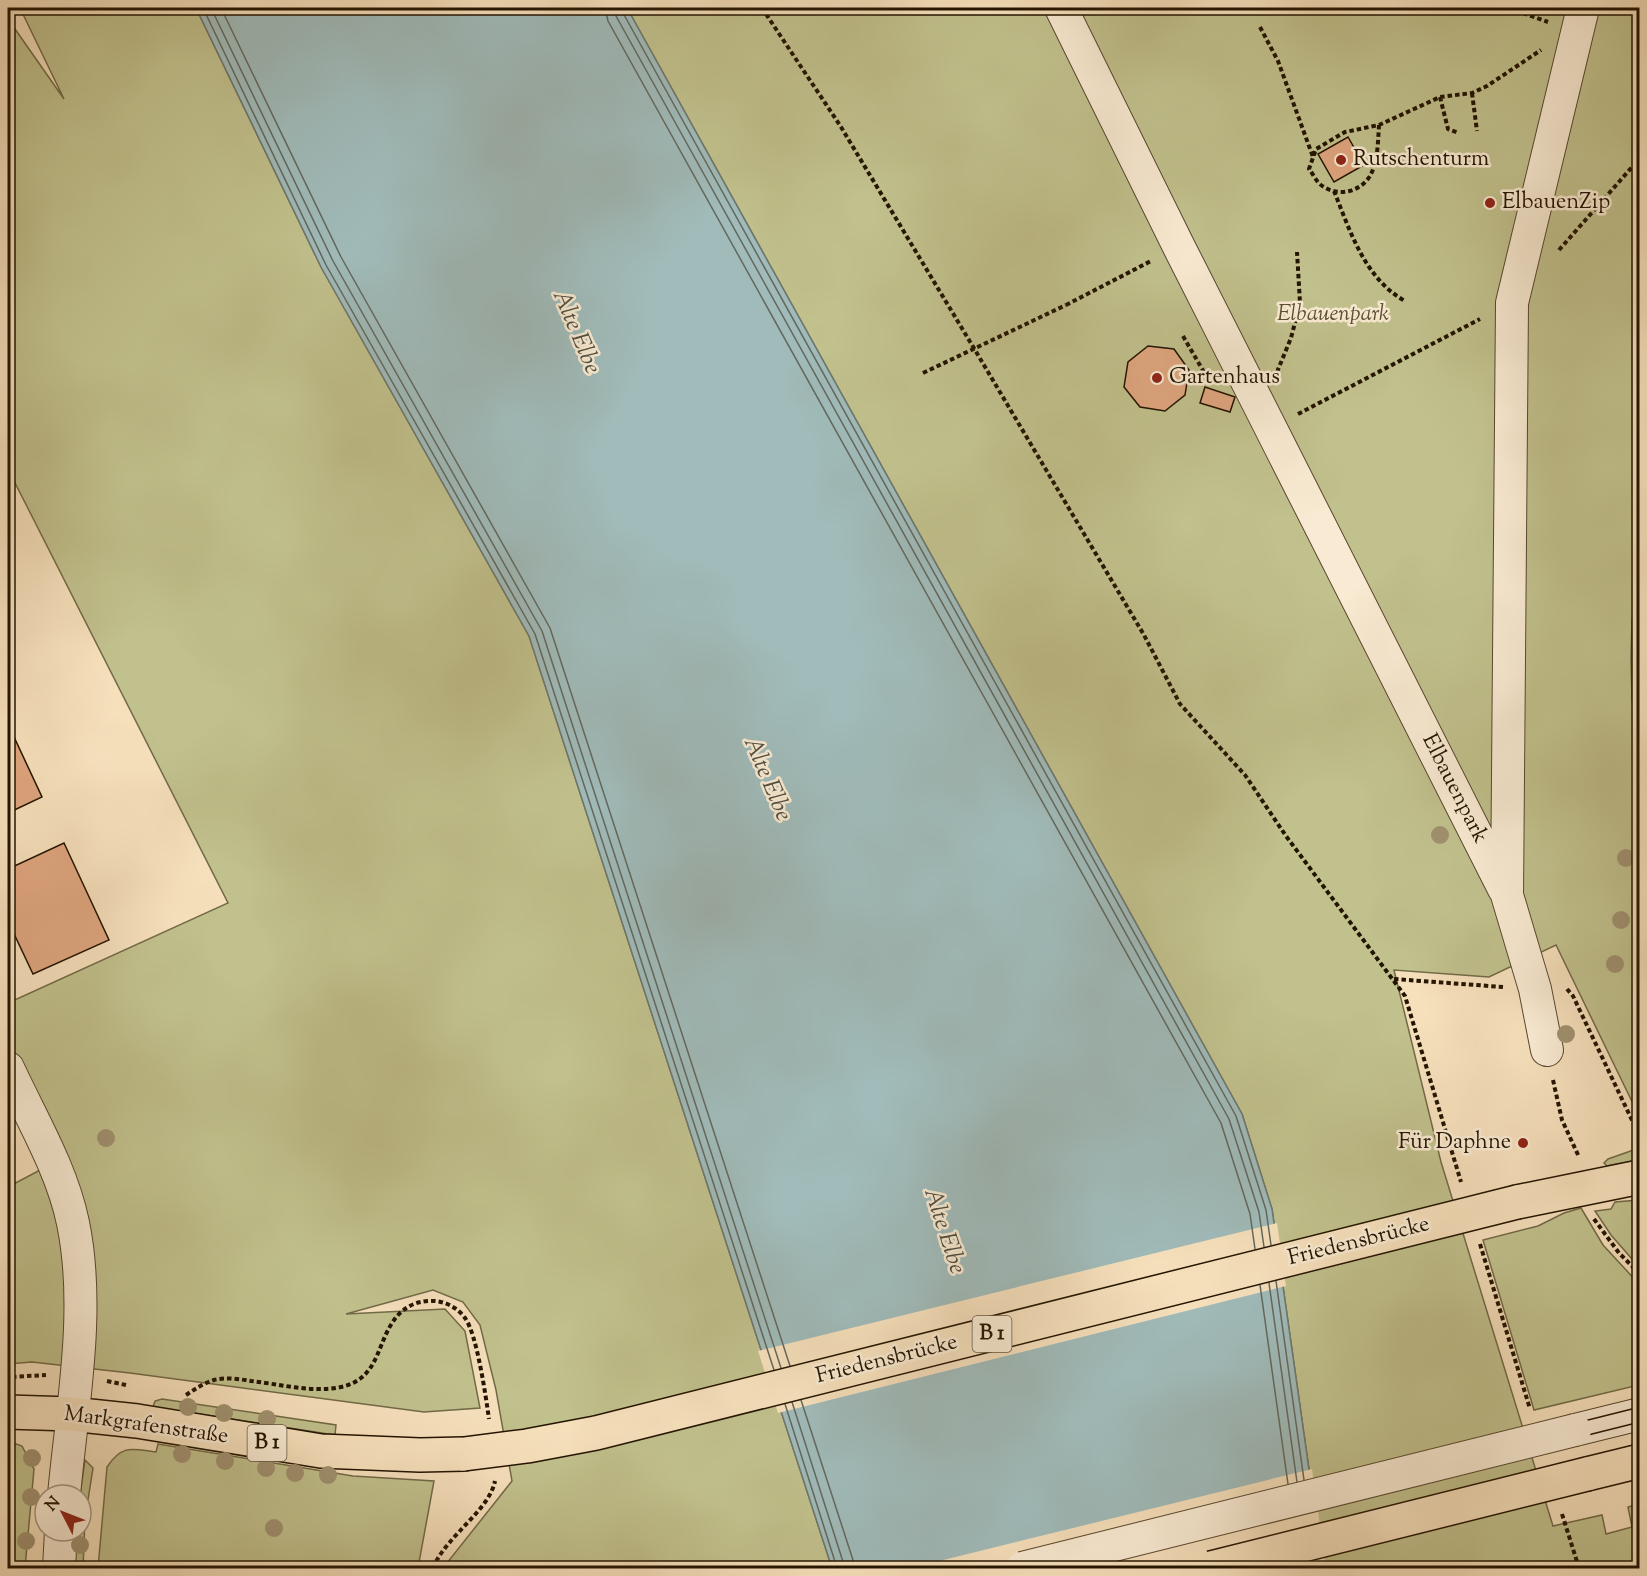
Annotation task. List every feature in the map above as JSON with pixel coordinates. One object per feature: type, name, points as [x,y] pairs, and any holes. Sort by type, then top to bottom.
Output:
[{"type":"main road","name":"Friedensbrücke","points":[[464,1454],[527,1446],[596,1433],[1517,1202],[1640,1177]]},
{"type":"main road","name":"Markgrafenstraße","points":[[8,1412],[71,1414],[137,1421],[321,1450],[420,1455],[464,1454]]},
{"type":"main road","points":[[1211,1569],[1640,1461]]},
{"type":"street","name":"Elbauenpark","points":[[1061,8],[1179,247],[1507,895],[1535,989],[1547,1050]]},
{"type":"street","name":"Elbauenpark","points":[[1507,895],[1512,303],[1578,29]]},
{"type":"street","points":[[8,1068],[16,1108],[62,1187],[73,1222],[77,1251],[80,1296],[77,1376],[65,1483]]},
{"type":"street","points":[[1022,1569],[1640,1414]]},
{"type":"street","points":[[59,1569],[60,1543]]},
{"type":"path","points":[[762,8],[841,127],[981,360],[1144,635],[1180,704],[1245,775],[1286,836],[1405,996],[1462,1184]]},
{"type":"path","points":[[1509,8],[1578,29]]},
{"type":"path","points":[[1260,27],[1278,62],[1313,158]]},
{"type":"path","points":[[1378,125],[1377,151],[1370,175],[1356,190],[1341,193],[1320,184],[1310,169],[1316,149],[1345,132],[1378,125],[1440,97],[1472,93],[1578,29]]},
{"type":"path","points":[[1472,93],[1477,131]]},
{"type":"path","points":[[1440,97],[1448,129],[1459,133]]},
{"type":"path","points":[[1557,252],[1640,158]]},
{"type":"path","points":[[1334,190],[1360,255],[1389,292],[1405,301]]},
{"type":"path","points":[[923,373],[1066,305],[1179,247]]},
{"type":"path","points":[[1266,416],[1291,338],[1299,303],[1297,252]]},
{"type":"path","points":[[1266,416],[1512,303]]},
{"type":"path","points":[[1393,979],[1535,989],[1560,988],[1571,993],[1640,1137]]},
{"type":"path","points":[[1547,1050],[1562,1120],[1582,1163]]},
{"type":"path","points":[[1593,1217],[1619,1253],[1640,1274]]},
{"type":"path","points":[[1479,1239],[1533,1418]]},
{"type":"path","points":[[186,1395],[216,1379],[238,1379],[309,1388],[349,1385],[362,1379],[371,1369],[391,1325],[400,1313],[418,1302],[435,1300],[457,1310],[465,1318],[472,1332],[490,1428]]},
{"type":"path","name":"Markgrafenstraße","points":[[8,1378],[56,1375]]},
{"type":"path","points":[[433,1569],[437,1557],[487,1500],[495,1479]]},
{"type":"path","points":[[1560,1508],[1579,1569]]},
{"type":"green space","points":[[20,8],[196,8],[321,267],[529,636],[832,1568],[443,1568],[512,1481],[496,1390],[480,1325],[463,1302],[433,1290],[346,1314],[445,1309],[465,1331],[480,1408],[424,1412],[130,1373],[32,1362],[8,1364],[8,1187],[61,1159],[8,1043],[8,1003],[228,903],[8,469],[8,19],[64,99]]},
{"type":"green space","name":"Elbauenpark","points":[[627,8],[1639,8],[1640,590],[1632,619],[1631,658],[1632,699],[1640,767],[1639,1116],[1556,945],[1489,977],[1394,970],[1441,1162],[1553,1526],[1602,1515],[1606,1534],[1632,1527],[1628,1507],[1639,1504],[1639,1568],[1323,1568],[1272,1209],[1242,1114]]},
{"type":"green space","points":[[1639,1148],[1639,1160],[1607,1166],[1604,1163],[1608,1159]]},
{"type":"green space","points":[[1640,1200],[1639,1267],[1611,1235],[1595,1211],[1611,1209],[1615,1202]]},
{"type":"green space","points":[[1581,1208],[1603,1245],[1639,1284],[1639,1385],[1534,1410],[1483,1240],[1538,1226],[1564,1213]]},
{"type":"green space","points":[[162,1399],[336,1425],[335,1435],[153,1407],[155,1401]]},
{"type":"green space","points":[[8,1441],[22,1446],[34,1469],[25,1568],[8,1568]]},
{"type":"green space","points":[[158,1444],[353,1476],[434,1481],[418,1568],[98,1568],[107,1467],[123,1451],[134,1449],[156,1452]]},
{"type":"green space","points":[[85,1460],[93,1468],[91,1483],[82,1483]]},
{"type":"green space","points":[[75,1543],[84,1543],[83,1568],[74,1568]]},
{"type":"water","name":"Alte Elbe","points":[[196,8],[627,8],[1242,1114],[1272,1209],[1323,1568],[832,1568],[529,636],[321,267]]},
{"type":"pier","points":[[1277,1223],[1286,1286],[778,1413],[758,1351]]},
{"type":"pier","points":[[1312,1469],[1326,1568],[911,1568]]},
{"type":"building","name":"Rutschenturm","points":[[1348,137],[1364,165],[1334,182],[1318,154]]},
{"type":"building","name":"Gartenhaus","points":[[1148,346],[1174,349],[1189,370],[1185,395],[1165,411],[1140,407],[1124,387],[1128,362]]},
{"type":"building","points":[[1205,387],[1235,397],[1230,412],[1200,403]]},
{"type":"building","points":[[8,724],[42,797],[8,813]]},
{"type":"building","points":[[64,843],[109,940],[33,974],[8,921],[8,869]]},
{"type":"tram line","points":[[995,1568],[1640,1407]]},
{"type":"tram line","points":[[1054,1568],[1640,1422]]},
{"type":"place","name":"Rutschenturm","points":[[1341,160]]},
{"type":"place","name":"ElbauenZip","points":[[1490,203]]},
{"type":"place","name":"Gartenhaus","points":[[1157,378]]},
{"type":"place","name":"Für Daphne","points":[[1523,1143]]}]
